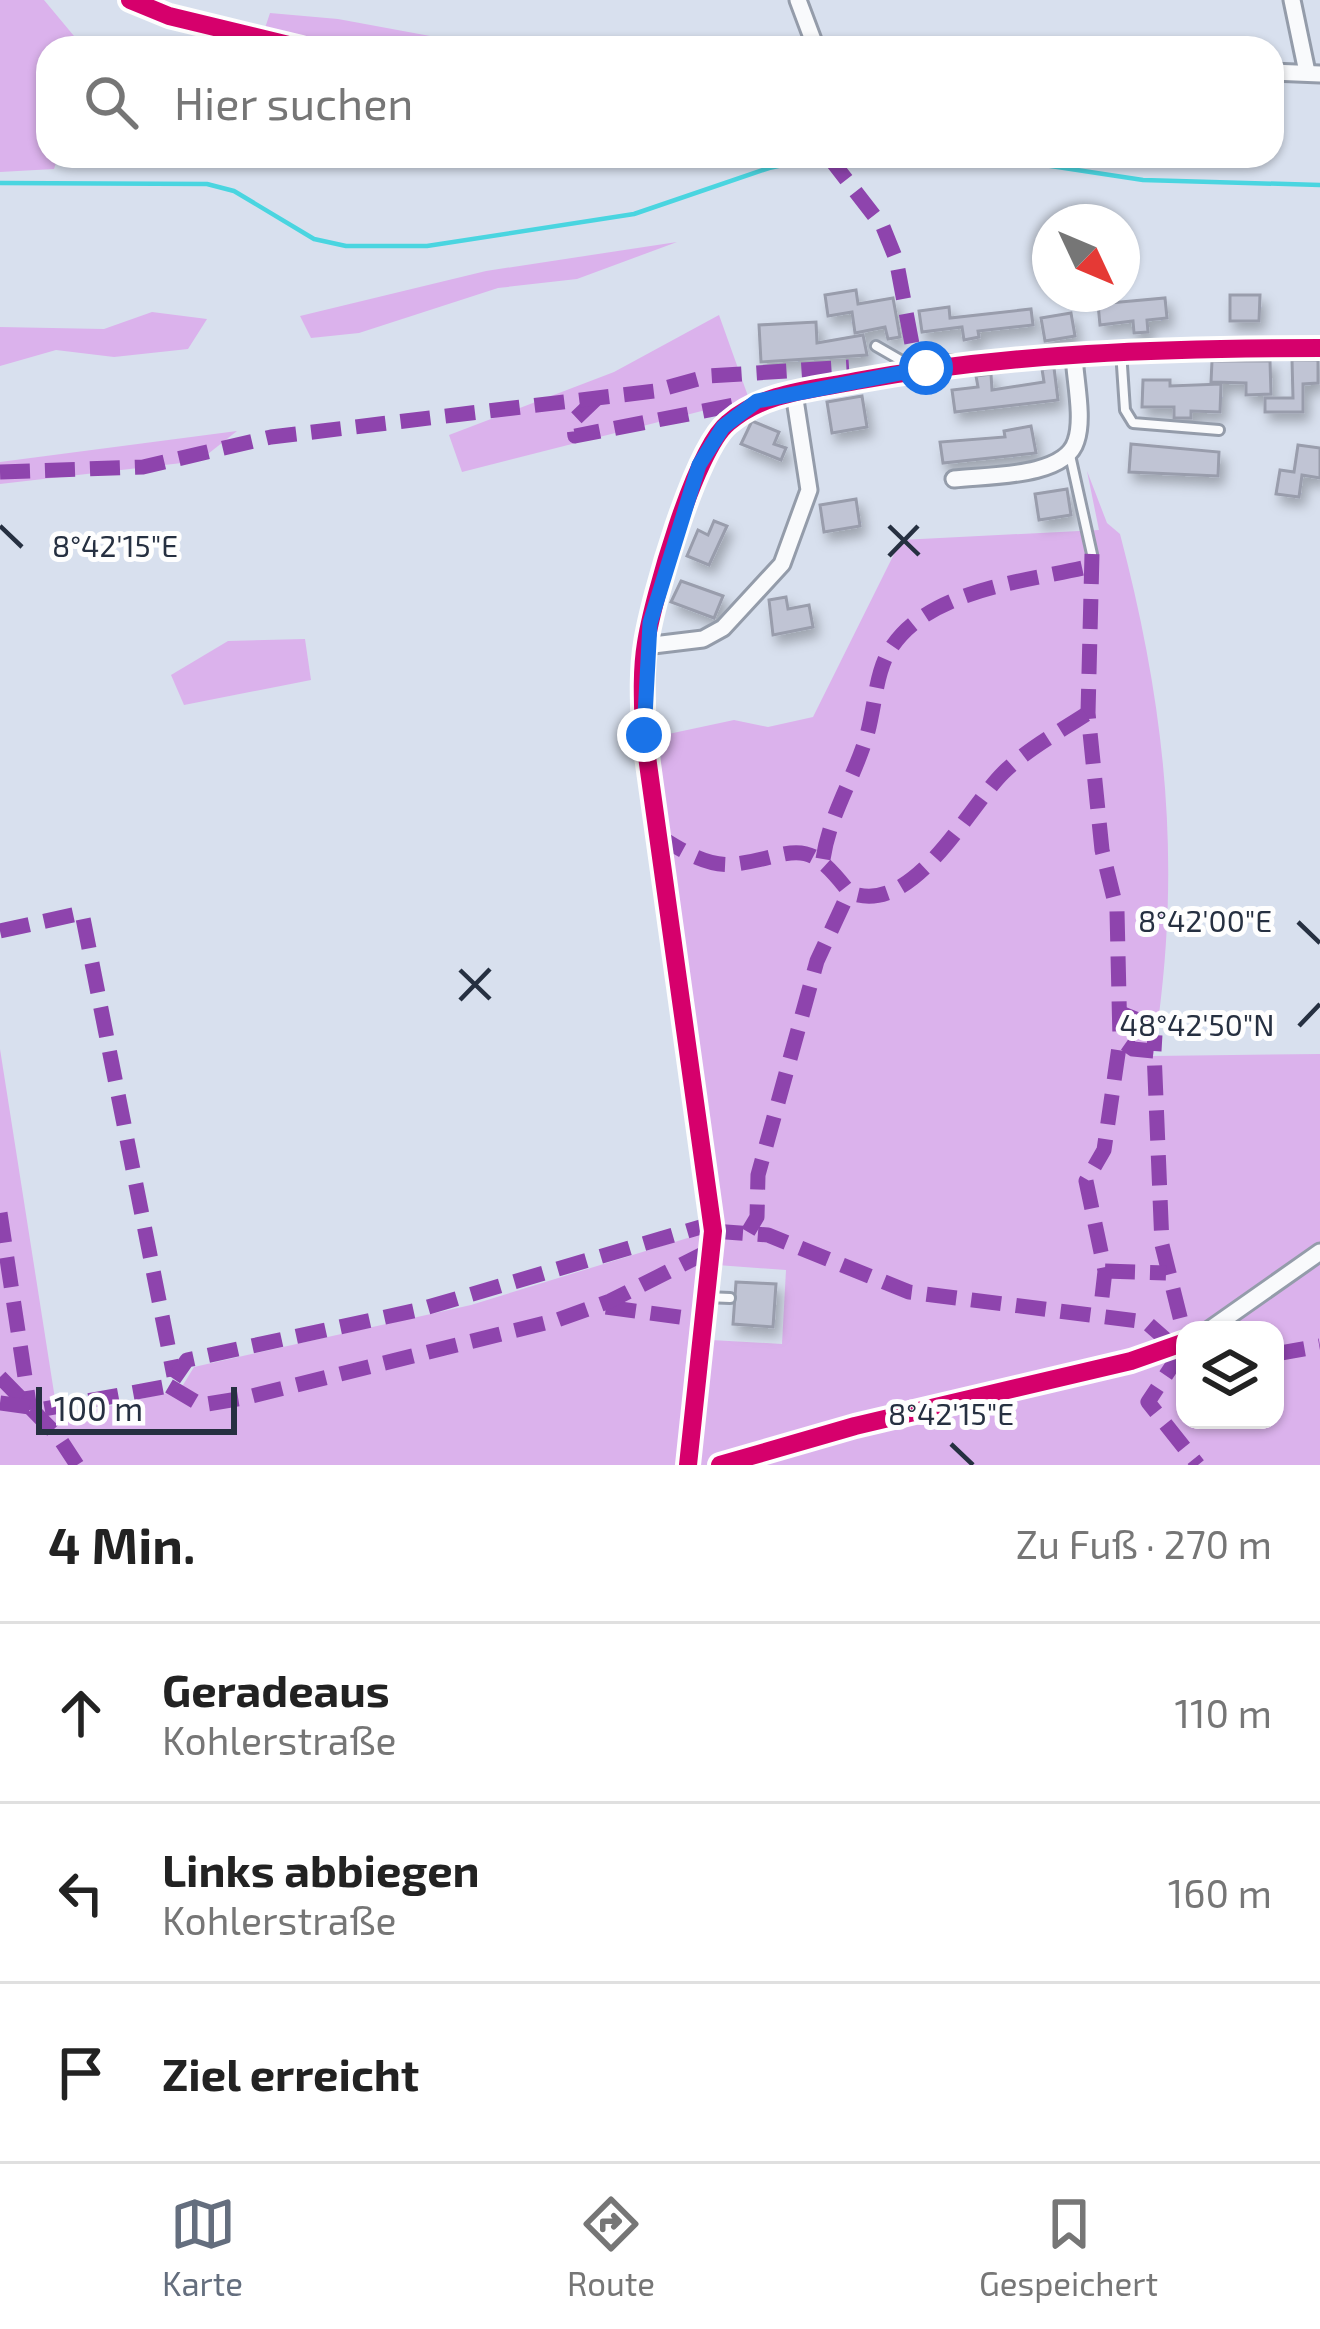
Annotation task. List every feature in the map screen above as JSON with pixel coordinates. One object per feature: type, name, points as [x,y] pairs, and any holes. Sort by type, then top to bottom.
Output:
[{"type":"street","points":[[130,0],[169,16],[252,36]]},
{"type":"street","points":[[798,0],[812,36]]},
{"type":"street","points":[[1284,72],[1314,73],[1292,0]]},
{"type":"street","points":[[688,1465],[713,1231],[644,735],[645,646],[699,465],[723,427],[757,401],[794,393],[970,363],[1121,349],[1320,348]]},
{"type":"street","points":[[954,479],[1055,464],[1070,455],[1078,438],[1074,355]]},
{"type":"street","points":[[645,646],[703,639],[723,628],[782,564],[809,490],[794,393]]},
{"type":"street","points":[[1223,1321],[1320,1252]]},
{"type":"street","points":[[720,1465],[855,1426],[1131,1361],[1176,1345]]},
{"type":"lane","points":[[876,346],[902,361],[942,357],[970,363]]},
{"type":"lane","points":[[1121,349],[1125,410],[1133,423],[1219,430]]},
{"type":"lane","points":[[1070,455],[1092,554]]},
{"type":"lane","points":[[704,1297],[730,1298]]},
{"type":"shaded area","points":[[0,0],[44,0],[74,36],[36,36],[36,168],[54,168],[0,172]]},
{"type":"shaded area","points":[[270,13],[338,19],[430,36],[271,36],[265,28]]},
{"type":"shaded area","points":[[677,242],[577,279],[498,288],[359,333],[311,338],[300,316],[486,271]]},
{"type":"shaded area","points":[[152,312],[207,319],[188,349],[114,357],[56,350],[0,366],[0,327],[104,329]]},
{"type":"shaded area","points":[[719,315],[749,399],[462,472],[449,435],[614,372]]},
{"type":"shaded area","points":[[237,431],[199,461],[0,484],[0,462]]},
{"type":"shaded area","points":[[1087,471],[1107,523],[1120,534],[1149,665],[1165,793],[1167,922],[1153,1056],[1320,1054],[1320,1465],[0,1465],[0,1049],[58,1418],[180,1390],[194,1367],[471,1305],[720,1228],[669,873],[659,736],[734,720],[768,727],[813,717],[901,540],[1099,530]],"holes":[[[700,1244],[715,1244],[717,1265],[786,1270],[782,1344],[711,1340],[704,1415],[684,1417]]]},
{"type":"shaded area","points":[[305,639],[311,680],[184,705],[171,675],[228,641]]},
{"type":"building","points":[[856,290],[858,304],[893,298],[900,337],[888,339],[885,327],[855,333],[852,312],[828,316],[825,295]]},
{"type":"building","points":[[1230,295],[1260,295],[1259,321],[1230,321]]},
{"type":"building","points":[[1165,298],[1167,318],[1147,320],[1148,332],[1134,333],[1133,321],[1100,325],[1099,312],[1140,312],[1140,300]]},
{"type":"building","points":[[949,307],[950,318],[1031,309],[1033,325],[978,331],[979,337],[964,340],[962,327],[922,332],[919,311]]},
{"type":"building","points":[[1071,313],[1075,336],[1045,341],[1041,318]]},
{"type":"building","points":[[816,322],[817,343],[863,335],[867,355],[761,362],[759,325]]},
{"type":"building","points":[[1292,360],[1318,360],[1318,383],[1303,384],[1303,412],[1265,412],[1265,398],[1293,398]]},
{"type":"building","points":[[1212,361],[1270,361],[1271,394],[1246,395],[1246,383],[1211,382]]},
{"type":"building","points":[[1054,368],[1058,400],[955,412],[952,390],[978,387],[976,376],[991,374],[992,390],[1044,382],[1042,369]]},
{"type":"building","points":[[1143,380],[1170,380],[1170,386],[1221,384],[1220,412],[1191,411],[1191,418],[1174,418],[1174,407],[1142,407]]},
{"type":"building","points":[[862,396],[867,427],[832,433],[827,402]]},
{"type":"building","points":[[752,421],[779,432],[774,444],[786,448],[781,460],[741,444]]},
{"type":"building","points":[[1031,426],[1036,453],[943,463],[940,442],[1005,437],[1004,431]]},
{"type":"building","points":[[1131,444],[1219,452],[1218,476],[1129,472]]},
{"type":"building","points":[[1298,445],[1320,448],[1320,478],[1302,475],[1299,497],[1276,494],[1280,470],[1294,472]]},
{"type":"building","points":[[1067,489],[1071,515],[1039,520],[1035,494]]},
{"type":"building","points":[[856,499],[860,526],[824,532],[820,505]]},
{"type":"building","points":[[714,521],[727,526],[709,565],[687,556],[698,530],[708,535]]},
{"type":"building","points":[[681,581],[723,596],[714,618],[671,602]]},
{"type":"building","points":[[786,597],[788,609],[809,605],[813,627],[773,635],[769,600]]},
{"type":"building","points":[[736,1282],[776,1284],[773,1327],[733,1324]]},
{"type":"waterway","points":[[0,183],[207,184],[234,191],[314,239],[346,246],[427,246],[634,214],[769,168]]},
{"type":"waterway","points":[[1064,168],[1143,180],[1320,185]]},
{"type":"marked path","points":[[837,168],[883,227],[896,259],[915,360]]},
{"type":"marked path","points":[[0,472],[143,467],[271,437],[655,391],[709,376],[849,367]]},
{"type":"marked path","points":[[598,397],[573,421],[575,436],[745,403]]},
{"type":"marked path","points":[[1092,554],[1088,713],[1102,850],[1117,911],[1120,1040],[1133,1049],[1154,1051],[1162,1245],[1181,1321]]},
{"type":"marked path","points":[[823,859],[866,738],[882,666],[902,634],[923,616],[977,592],[1091,566]]},
{"type":"marked path","points":[[657,835],[715,863],[736,864],[799,852],[821,861],[849,892],[872,896],[895,890],[936,856],[1012,764],[1088,713]]},
{"type":"marked path","points":[[748,1232],[757,1217],[758,1175],[817,961],[849,892]]},
{"type":"marked path","points":[[0,931],[82,913],[174,1376]]},
{"type":"marked path","points":[[1118,1012],[1143,1022],[1155,1034],[1154,1051]]},
{"type":"marked path","points":[[1102,1297],[1105,1271],[1086,1181],[1104,1150],[1120,1040]]},
{"type":"marked path","points":[[0,1213],[30,1410]]},
{"type":"marked path","points":[[0,1403],[44,1409],[169,1386],[187,1360],[418,1310],[711,1224]]},
{"type":"marked path","points":[[713,1231],[768,1235],[909,1292],[1146,1322],[1176,1348]]},
{"type":"marked path","points":[[169,1386],[201,1405],[244,1398],[557,1320],[610,1301],[707,1252],[699,1247]]},
{"type":"marked path","points":[[1105,1271],[1166,1273]]},
{"type":"marked path","points":[[606,1307],[701,1320]]},
{"type":"marked path","points":[[1284,1352],[1320,1346]]},
{"type":"marked path","points":[[1174,1348],[1174,1363],[1148,1402],[1198,1465]]},
{"type":"marked path","points":[[0,1377],[58,1436],[77,1465]]},
{"type":"cycle path","points":[[130,0],[169,16],[252,36]]},
{"type":"cycle path","points":[[688,1465],[713,1231],[644,735],[643,677],[650,622],[666,561],[689,493],[715,438],[742,413],[772,398],[914,372],[1087,354],[1320,348]]},
{"type":"cycle path","points":[[720,1465],[855,1426],[1131,1361],[1176,1345]]},
{"type":"route","points":[[644,735],[643,681],[650,623],[699,465],[723,427],[757,401],[926,368]]}]
